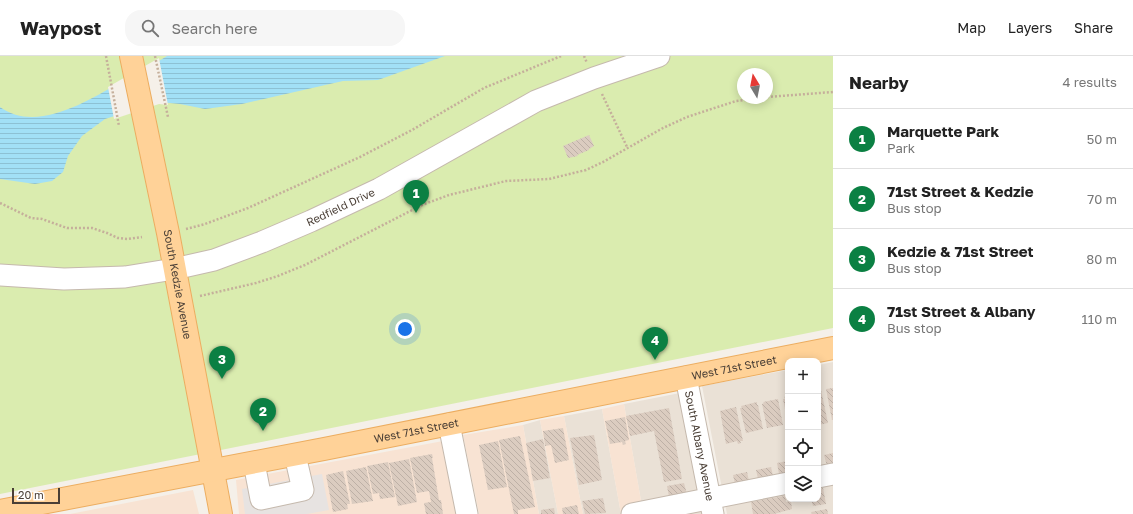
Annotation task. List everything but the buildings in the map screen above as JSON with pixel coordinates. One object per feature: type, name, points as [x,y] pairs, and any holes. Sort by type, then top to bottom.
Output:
[{"type":"main road","name":"South Kedzie Avenue","points":[[131,56],[221,514]]},
{"type":"main road","name":"West 71st Street","points":[[0,511],[51,508],[212,470],[295,455],[833,348]]},
{"type":"street","name":"Redfield Drive","points":[[0,275],[64,280],[125,277],[174,269],[221,257],[262,242],[311,221],[379,189],[536,101],[594,78],[659,56]]},
{"type":"street","name":"South Albany Avenue","points":[[686,377],[711,506]]},
{"type":"street","points":[[449,424],[467,514]]},
{"type":"street","points":[[254,463],[262,507],[303,490],[295,455]]},
{"type":"street","points":[[821,476],[833,474]]},
{"type":"street","points":[[632,514],[711,506],[785,484]]},
{"type":"path","points":[[106,56],[119,126]]},
{"type":"path","points":[[155,56],[168,117]]},
{"type":"path","points":[[186,229],[205,224],[248,208],[360,157],[412,130],[484,88],[561,56]]},
{"type":"path","points":[[584,56],[587,63]]},
{"type":"path","points":[[601,91],[627,147]]},
{"type":"path","points":[[773,97],[833,92]]},
{"type":"path","points":[[200,296],[256,283],[278,276],[305,264],[422,204],[449,195],[506,181],[549,179],[586,170],[663,128],[687,117],[737,101]]},
{"type":"path","points":[[0,203],[31,218],[42,219],[67,228],[92,228],[118,238],[127,239],[142,237]]},
{"type":"shaded area","points":[[833,362],[833,514],[727,514],[702,386],[785,371],[785,502],[821,502],[821,364]]},
{"type":"shaded area","points":[[680,393],[704,514],[632,514],[643,512],[624,404]]},
{"type":"shaded area","points":[[624,404],[643,512],[632,514],[621,514],[602,409]]},
{"type":"shaded area","points":[[602,409],[621,514],[583,514],[564,416]]},
{"type":"shaded area","points":[[564,416],[583,514],[558,514],[540,420]]},
{"type":"shaded area","points":[[540,420],[558,514],[539,514],[523,425]]},
{"type":"shaded area","points":[[523,425],[539,514],[479,514],[463,435]]},
{"type":"shaded area","points":[[443,441],[457,514],[239,514],[236,480]]},
{"type":"shaded area","points":[[322,474],[329,510],[307,514],[245,514],[242,489]]},
{"type":"shaded area","points":[[193,490],[199,514],[70,514]]},
{"type":"green space","points":[[0,56],[833,56],[833,328],[0,494]]},
{"type":"water","points":[[167,56],[445,56],[378,80],[343,81],[242,104],[205,109],[159,102],[105,119],[82,136],[68,156],[63,172],[52,181],[35,184],[0,179],[0,107],[14,114],[29,117],[45,116],[61,112],[92,98]]},
{"type":"pier","points":[[159,58],[168,105],[159,104],[114,119],[108,87]]},
{"type":"place","name":"Marquette Park","points":[[416,213]]},
{"type":"place","name":"71st Street & Albany","points":[[655,360]]},
{"type":"place","name":"Kedzie & 71st Street","points":[[222,379]]},
{"type":"place","name":"71st Street & Kedzie","points":[[263,431]]}]
